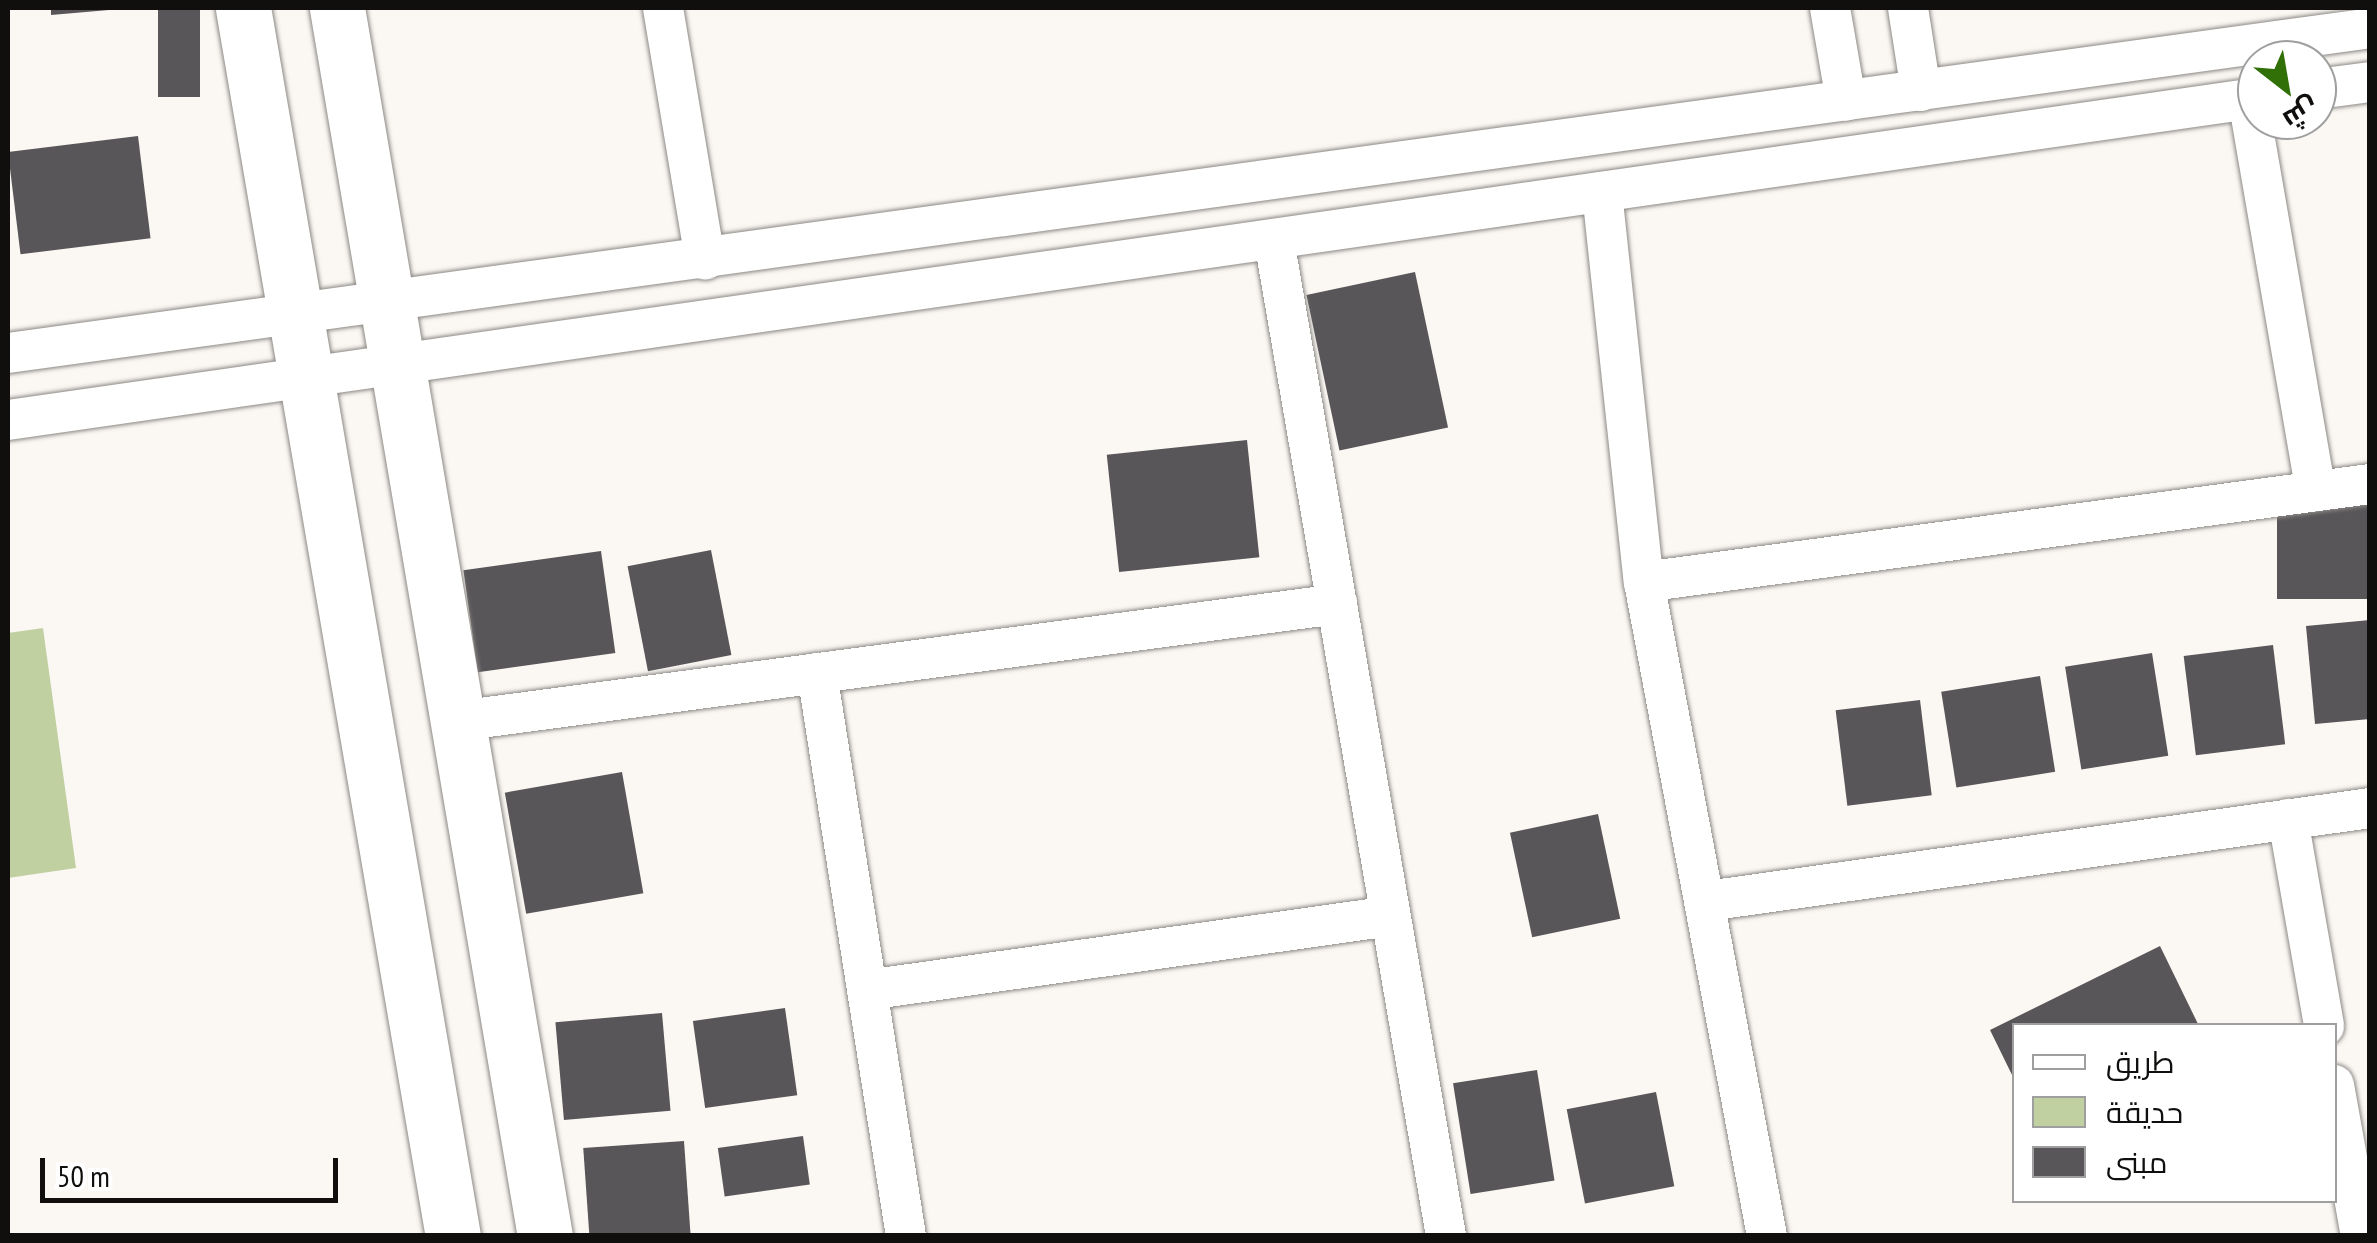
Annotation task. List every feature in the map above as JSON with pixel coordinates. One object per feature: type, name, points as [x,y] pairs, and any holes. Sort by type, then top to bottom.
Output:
[{"type":"street","points":[[243,8],[452,1236]]},
{"type":"street","points":[[337,8],[545,1236]]},
{"type":"street","points":[[664,8],[705,260]]},
{"type":"street","points":[[1830,8],[1846,102]]},
{"type":"street","points":[[1908,8],[1922,90]]},
{"type":"street","points":[[8,354],[296,318],[2370,28]]},
{"type":"street","points":[[2337,86],[2370,82]]},
{"type":"street","points":[[8,420],[2237,100]]},
{"type":"street","points":[[2260,140],[2316,491]]},
{"type":"street","points":[[1602,192],[1644,582],[1708,902],[1764,1235]]},
{"type":"street","points":[[1274,240],[1446,1236]]},
{"type":"street","points":[[1644,582],[2370,484]]},
{"type":"street","points":[[458,721],[1337,604]]},
{"type":"street","points":[[818,673],[906,1236]]},
{"type":"street","points":[[1708,902],[2370,808]]},
{"type":"street","points":[[2288,819],[2323,1023]]},
{"type":"street","points":[[868,990],[1391,916]]},
{"type":"street","points":[[2337,1094],[2359,1164],[2361,1236]]},
{"type":"green space","points":[[43,628],[76,868],[8,878],[8,633]]},
{"type":"building","points":[[51,8],[109,8],[109,10],[51,15]]},
{"type":"building","points":[[158,8],[200,8],[200,97],[158,97]]},
{"type":"building","points":[[138,136],[151,238],[21,254],[8,152]]},
{"type":"building","points":[[1415,272],[1448,428],[1339,451],[1306,295]]},
{"type":"building","points":[[1247,440],[1259,557],[1119,572],[1107,455]]},
{"type":"building","points":[[2277,501],[2370,501],[2370,599],[2277,599]]},
{"type":"building","points":[[711,550],[731,655],[648,671],[628,566]]},
{"type":"building","points":[[601,551],[615,653],[478,672],[463,570]]},
{"type":"building","points":[[2370,620],[2370,719],[2315,724],[2306,626]]},
{"type":"building","points":[[2273,645],[2285,744],[2196,755],[2184,656]]},
{"type":"building","points":[[2152,653],[2168,756],[2081,769],[2065,667]]},
{"type":"building","points":[[2040,676],[2055,772],[1956,787],[1941,692]]},
{"type":"building","points":[[1920,700],[1932,795],[1847,806],[1836,710]]},
{"type":"building","points":[[622,772],[643,893],[526,914],[505,793]]},
{"type":"building","points":[[1598,814],[1620,919],[1532,937],[1510,833]]},
{"type":"building","points":[[2160,946],[2198,1023],[2012,1023],[2012,1075],[1990,1030]]},
{"type":"building","points":[[785,1008],[797,1095],[705,1108],[693,1021]]},
{"type":"building","points":[[662,1013],[671,1111],[564,1120],[555,1022]]},
{"type":"building","points":[[1537,1070],[1555,1181],[1471,1194],[1453,1083]]},
{"type":"building","points":[[1656,1092],[1674,1186],[1585,1204],[1567,1109]]},
{"type":"building","points":[[803,1136],[810,1185],[725,1196],[718,1148]]},
{"type":"building","points":[[684,1141],[691,1236],[589,1236],[583,1148]]}]
